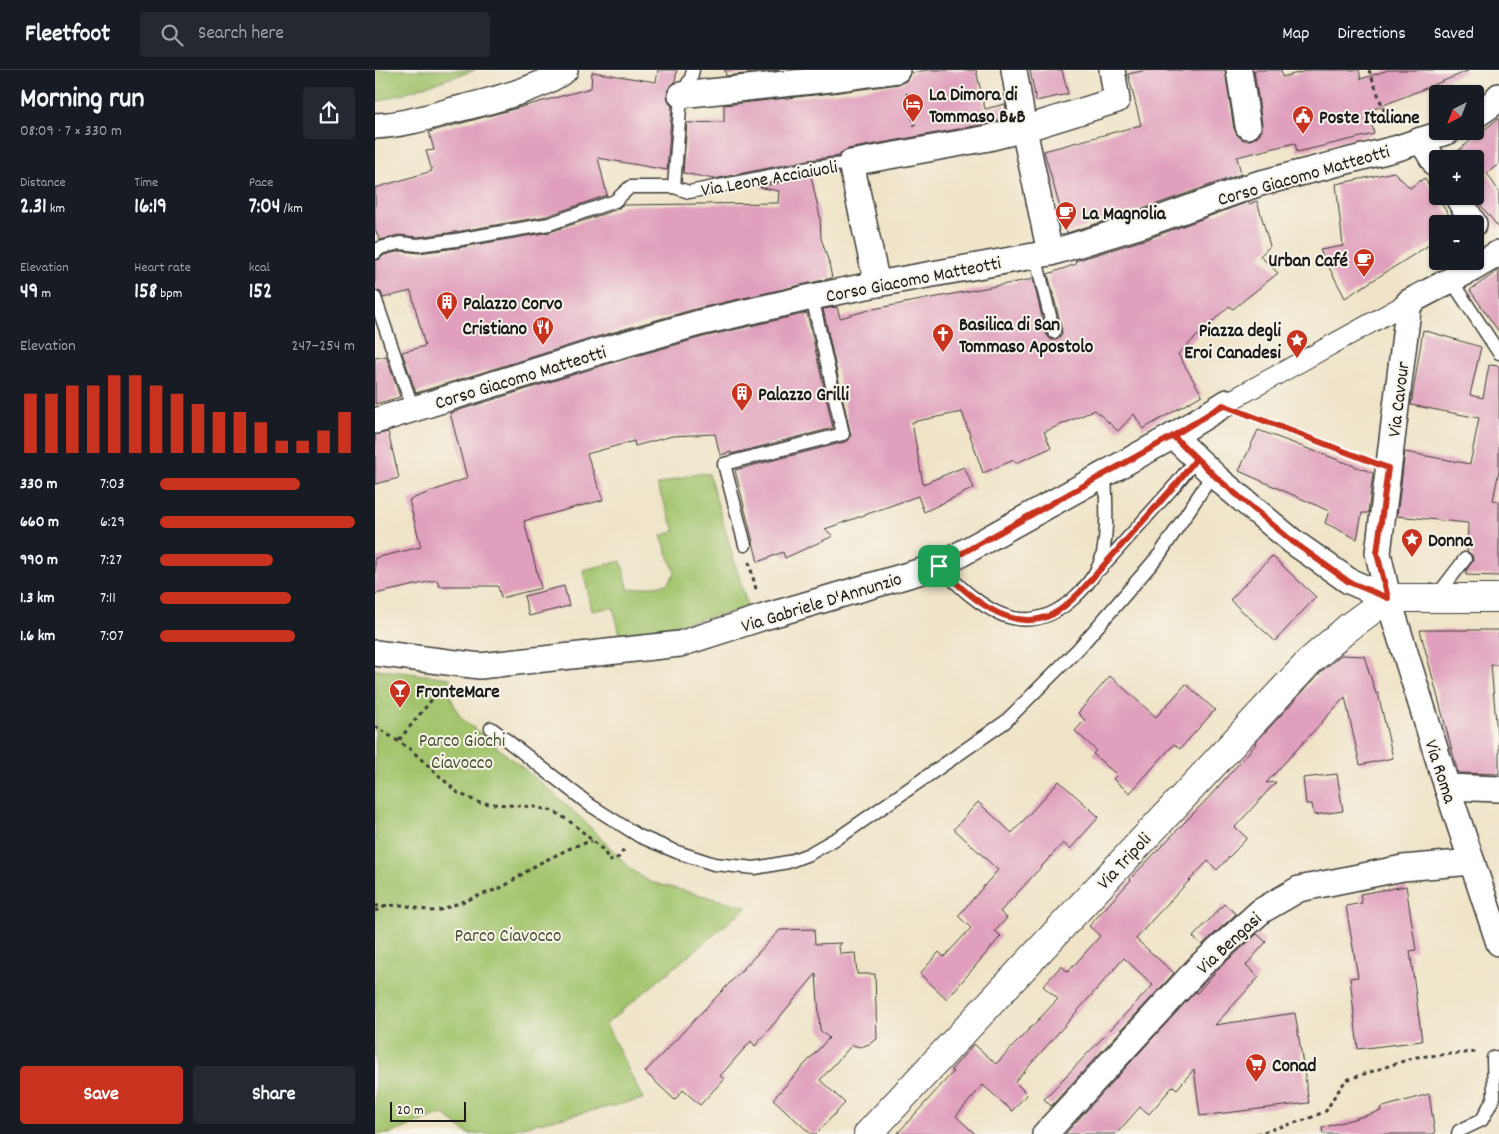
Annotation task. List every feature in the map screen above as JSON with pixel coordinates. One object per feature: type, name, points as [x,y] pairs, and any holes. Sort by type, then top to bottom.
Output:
[{"type":"street","points":[[375,126],[394,125],[482,103],[534,86],[565,70]]},
{"type":"street","points":[[1013,70],[1043,254]]},
{"type":"street","name":"Via Leone Acciaiuoli","points":[[851,163],[989,138],[1117,100],[1112,70]]},
{"type":"street","points":[[1241,71],[1248,126]]},
{"type":"street","points":[[681,95],[765,87],[901,79]]},
{"type":"street","points":[[1484,110],[1499,96]]},
{"type":"street","name":"Corso Giacomo Matteotti","points":[[375,421],[597,352],[699,323],[877,284],[1043,254],[1145,224],[1257,184],[1398,148],[1429,137]]},
{"type":"street","points":[[1421,140],[1429,153]]},
{"type":"street","points":[[851,163],[877,284]]},
{"type":"street","points":[[1484,231],[1499,237]]},
{"type":"street","points":[[1225,404],[1472,269],[1499,252]]},
{"type":"street","name":"Via Cavour","points":[[1388,598],[1377,553],[1409,302]]},
{"type":"street","name":"Via Gabriele D'Annunzio","points":[[375,653],[480,666],[680,644],[764,617],[939,566],[1173,436],[1225,404]]},
{"type":"street","points":[[1173,436],[1205,467],[1292,541],[1349,582],[1388,598],[1499,598]]},
{"type":"street","name":"Via Roma","points":[[1388,598],[1447,787],[1499,943]]},
{"type":"street","name":"Via Tripoli","points":[[868,1134],[1311,660],[1349,627],[1388,598]]},
{"type":"street","points":[[1447,787],[1499,789]]},
{"type":"street","name":"Via Bengasi","points":[[1045,1134],[1201,965],[1261,911],[1299,889],[1403,868],[1473,862]]},
{"type":"lane","points":[[674,187],[681,95],[691,78],[693,70]]},
{"type":"lane","name":"Via Leone Acciaiuoli","points":[[375,253],[379,248],[401,243],[428,244],[549,224],[615,201],[630,187],[674,187],[689,192],[810,168],[851,163]]},
{"type":"lane","points":[[1043,254],[1055,332]]},
{"type":"lane","points":[[1451,280],[1499,353]]},
{"type":"lane","points":[[375,298],[413,409]]},
{"type":"lane","points":[[745,545],[723,464],[843,434],[812,298]]},
{"type":"lane","points":[[939,566],[972,598],[1001,616],[1018,620],[1039,619],[1066,606],[1177,483],[1205,467]]},
{"type":"lane","points":[[491,728],[590,805],[634,833],[695,859],[714,864],[755,868],[788,862],[809,854],[843,834],[1005,722],[1079,648],[1160,554],[1205,467]]},
{"type":"lane","points":[[1092,578],[1103,554],[1107,516],[1105,473]]},
{"type":"lane","points":[[1435,598],[1465,559]]},
{"type":"lane","points":[[1458,1134],[1459,1131],[1482,1120],[1494,1097],[1496,1058]]},
{"type":"path","points":[[1369,70],[1398,148]]},
{"type":"path","points":[[901,79],[921,151]]},
{"type":"path","points":[[1225,404],[1388,468]]},
{"type":"path","points":[[745,545],[764,617]]},
{"type":"path","points":[[399,740],[443,686],[450,687]]},
{"type":"path","points":[[375,726],[410,748],[458,793],[469,800],[480,804],[535,807],[554,812],[576,826],[603,850],[610,861],[619,857],[634,833]]},
{"type":"path","points":[[375,905],[403,905],[431,911],[440,910],[503,887],[536,865],[575,846],[592,841]]},
{"type":"path","points":[[375,911],[387,906]]},
{"type":"path","points":[[1256,1134],[1308,1119],[1326,1111],[1346,1080],[1416,1057],[1477,1052],[1496,1058]]},
{"type":"green space","points":[[375,70],[475,70],[375,102]]},
{"type":"green space","points":[[696,473],[709,474],[748,608],[668,627],[620,634],[613,607],[592,611],[583,570],[621,561],[629,590],[667,584],[675,573],[661,536],[675,531],[657,485]]},
{"type":"green space","name":"Parco Ciavocco","points":[[375,669],[450,678],[449,694],[460,717],[546,787],[584,821],[632,870],[650,882],[747,907],[606,1024],[643,1099],[497,1134],[468,1134],[443,1114],[389,1134],[375,1134]]},
{"type":"building","points":[[658,70],[677,70],[675,82],[668,89],[667,96],[672,106],[667,170],[598,158],[607,195],[547,216],[455,232],[418,237],[398,235],[380,240],[375,230],[375,188],[432,171],[426,151],[434,150],[429,132],[591,88],[592,72],[656,82]]},
{"type":"building","points":[[725,70],[780,70],[726,76]]},
{"type":"building","points":[[928,70],[976,70],[985,109],[1005,104],[1008,118],[986,124],[848,149],[839,156],[808,160],[714,179],[683,173],[687,123],[724,122],[724,105],[899,84],[906,81],[911,73]]},
{"type":"building","points":[[1030,70],[1062,70],[1068,94],[1036,101]]},
{"type":"building","points":[[1147,70],[1225,70],[1234,129],[1243,140],[1250,140],[1257,137],[1262,131],[1254,70],[1281,70],[1282,77],[1310,70],[1359,70],[1361,79],[1388,70],[1468,71],[1429,85],[1429,87],[1369,111],[1374,134],[1297,152],[1295,143],[1237,157],[1241,174],[1140,210],[1067,233],[1044,151],[1141,125],[1128,74]]},
{"type":"building","points":[[1499,118],[1499,164],[1487,173],[1499,192],[1499,228],[1481,205],[1484,205],[1484,150],[1459,150],[1472,140],[1484,140],[1484,130]]},
{"type":"building","points":[[1394,172],[1410,188],[1424,178],[1429,185],[1429,205],[1442,205],[1449,215],[1429,215],[1429,245],[1345,298],[1320,250],[1343,246],[1336,184]]},
{"type":"building","points":[[811,176],[820,217],[821,238],[832,278],[695,309],[593,338],[416,393],[402,352],[425,346],[411,291],[383,298],[381,292],[375,290],[375,261],[384,255],[401,251],[419,253],[457,248],[550,232],[618,209],[622,205],[778,203],[779,191],[758,187]]},
{"type":"building","points":[[1257,201],[1270,246],[1260,256],[1278,273],[1233,309],[1229,306],[1178,354],[1202,395],[1143,429],[1134,414],[1118,431],[1095,410],[1044,432],[1051,448],[1016,463],[1014,460],[983,473],[962,412],[912,422],[923,484],[964,467],[974,488],[924,512],[918,496],[825,529],[833,536],[785,558],[783,552],[758,562],[735,470],[845,442],[851,436],[823,309],[837,307],[840,318],[873,309],[1033,279],[1046,334],[1051,340],[1056,340],[1062,335],[1062,330],[1048,274],[1076,264],[1075,261],[1150,238],[1248,202],[1249,204]]},
{"type":"building","points":[[1499,270],[1499,332],[1470,290]]},
{"type":"building","name":"Palazzo Grilli","points":[[807,313],[833,428],[731,454],[731,452],[720,455],[715,434],[672,436],[635,446],[634,441],[587,454],[603,500],[524,521],[541,588],[501,598],[498,586],[439,586],[437,580],[375,594],[375,558],[421,547],[409,500],[467,478],[450,413],[601,366],[703,337]]},
{"type":"building","points":[[1423,330],[1481,347],[1470,395],[1483,398],[1489,365],[1499,366],[1499,471],[1493,500],[1499,501],[1499,576],[1466,575],[1466,571],[1473,560],[1472,555],[1467,551],[1468,523],[1397,516],[1405,452],[1470,464],[1479,418],[1411,405]]},
{"type":"building","points":[[386,356],[400,397],[375,404],[375,358]]},
{"type":"building","points":[[1258,430],[1373,473],[1368,513],[1362,513],[1357,539],[1325,523],[1329,511],[1239,471]]},
{"type":"building","points":[[388,432],[399,478],[375,484],[375,435]]},
{"type":"building","points":[[1272,556],[1316,597],[1275,641],[1230,600]]},
{"type":"building","points":[[564,586],[569,606],[529,616],[524,596]]},
{"type":"building","points":[[1420,630],[1499,630],[1499,665],[1491,665],[1497,734],[1499,734],[1499,774],[1458,773]]},
{"type":"building","points":[[1341,655],[1364,656],[1376,694],[1378,693],[1393,758],[1360,765],[1345,697],[1266,783],[1276,782],[1235,827],[1247,838],[1217,870],[1208,861],[1136,939],[1174,973],[1051,1106],[1044,1099],[1153,985],[1124,958],[1015,1082],[1027,1094],[1012,1111],[983,1085],[956,1116],[975,1134],[897,1134],[953,1072],[951,1070],[974,1044],[996,1064],[1058,999],[1043,986],[1061,966],[1068,972],[1100,936],[1089,926],[1130,879],[1210,796],[1255,743],[1322,671]]},
{"type":"building","points":[[1110,676],[1156,717],[1186,684],[1215,710],[1180,749],[1174,744],[1130,793],[1113,779],[1117,775],[1093,754],[1096,750],[1075,731],[1085,720],[1078,713]]},
{"type":"building","points":[[1337,774],[1343,811],[1314,815],[1312,804],[1306,804],[1303,778]]},
{"type":"building","points":[[1059,781],[1099,817],[1070,849],[1063,843],[1000,912],[1007,918],[995,931],[1001,936],[947,999],[920,974],[939,952],[944,957],[971,928],[958,916],[998,870],[954,829],[978,802],[1012,833]]},
{"type":"building","points":[[1406,886],[1416,950],[1410,951],[1422,1041],[1358,1049],[1350,978],[1358,977],[1346,906],[1362,903],[1360,894]]},
{"type":"building","points":[[1224,904],[1236,914],[1202,945],[1193,937]]},
{"type":"building","points":[[814,929],[815,944],[842,943],[839,946],[840,954],[855,953],[857,974],[875,974],[877,1039],[861,1047],[852,1045],[820,1080],[845,1103],[816,1134],[811,1134],[773,1099],[829,1038],[820,1030],[816,974],[755,1046],[751,1041],[720,1076],[724,1079],[700,1105],[683,1090],[675,1100],[645,1072],[780,930]]},
{"type":"building","points":[[1257,934],[1266,942],[1246,965],[1259,977],[1215,1025],[1295,1013],[1309,1103],[1200,1116],[1194,1069],[1177,1089],[1173,1086],[1149,1114],[1140,1107],[1116,1134],[1065,1134],[1195,992],[1197,993],[1219,968]]},
{"type":"building","points":[[1429,1094],[1435,1134],[1323,1134],[1322,1128],[1381,1111],[1380,1108]]},
{"type":"place","name":"La Dimora di Tommaso B&B","points":[[913,123]]},
{"type":"place","name":"Poste Italiane","points":[[1303,135]]},
{"type":"place","name":"La Magnolia","points":[[1066,231]]},
{"type":"place","name":"Urban Café","points":[[1364,278]]},
{"type":"place","name":"Palazzo Corvo","points":[[447,321]]},
{"type":"place","name":"Cristiano","points":[[543,346]]},
{"type":"place","name":"Basilica di San Tommaso Apostolo","points":[[943,353]]},
{"type":"place","name":"Piazza degli Eroi Canadesi","points":[[1297,359]]},
{"type":"place","name":"Palazzo Grilli","points":[[742,412]]},
{"type":"place","name":"Donna","points":[[1412,558]]},
{"type":"place","name":"FronteMare","points":[[400,709]]},
{"type":"place","name":"Conad","points":[[1256,1083]]},
{"type":"route","points":[[939,566],[972,598],[1001,616],[1018,620],[1039,619],[1052,614],[1066,606],[1080,592],[1196,459],[1173,436],[1223,405],[1388,468],[1377,553],[1388,598],[1349,582],[1292,541],[1218,479],[1173,436],[939,566]]},
{"type":"park label","name":"Parco Giochi Ciavocco","points":[[462,750]]}]
